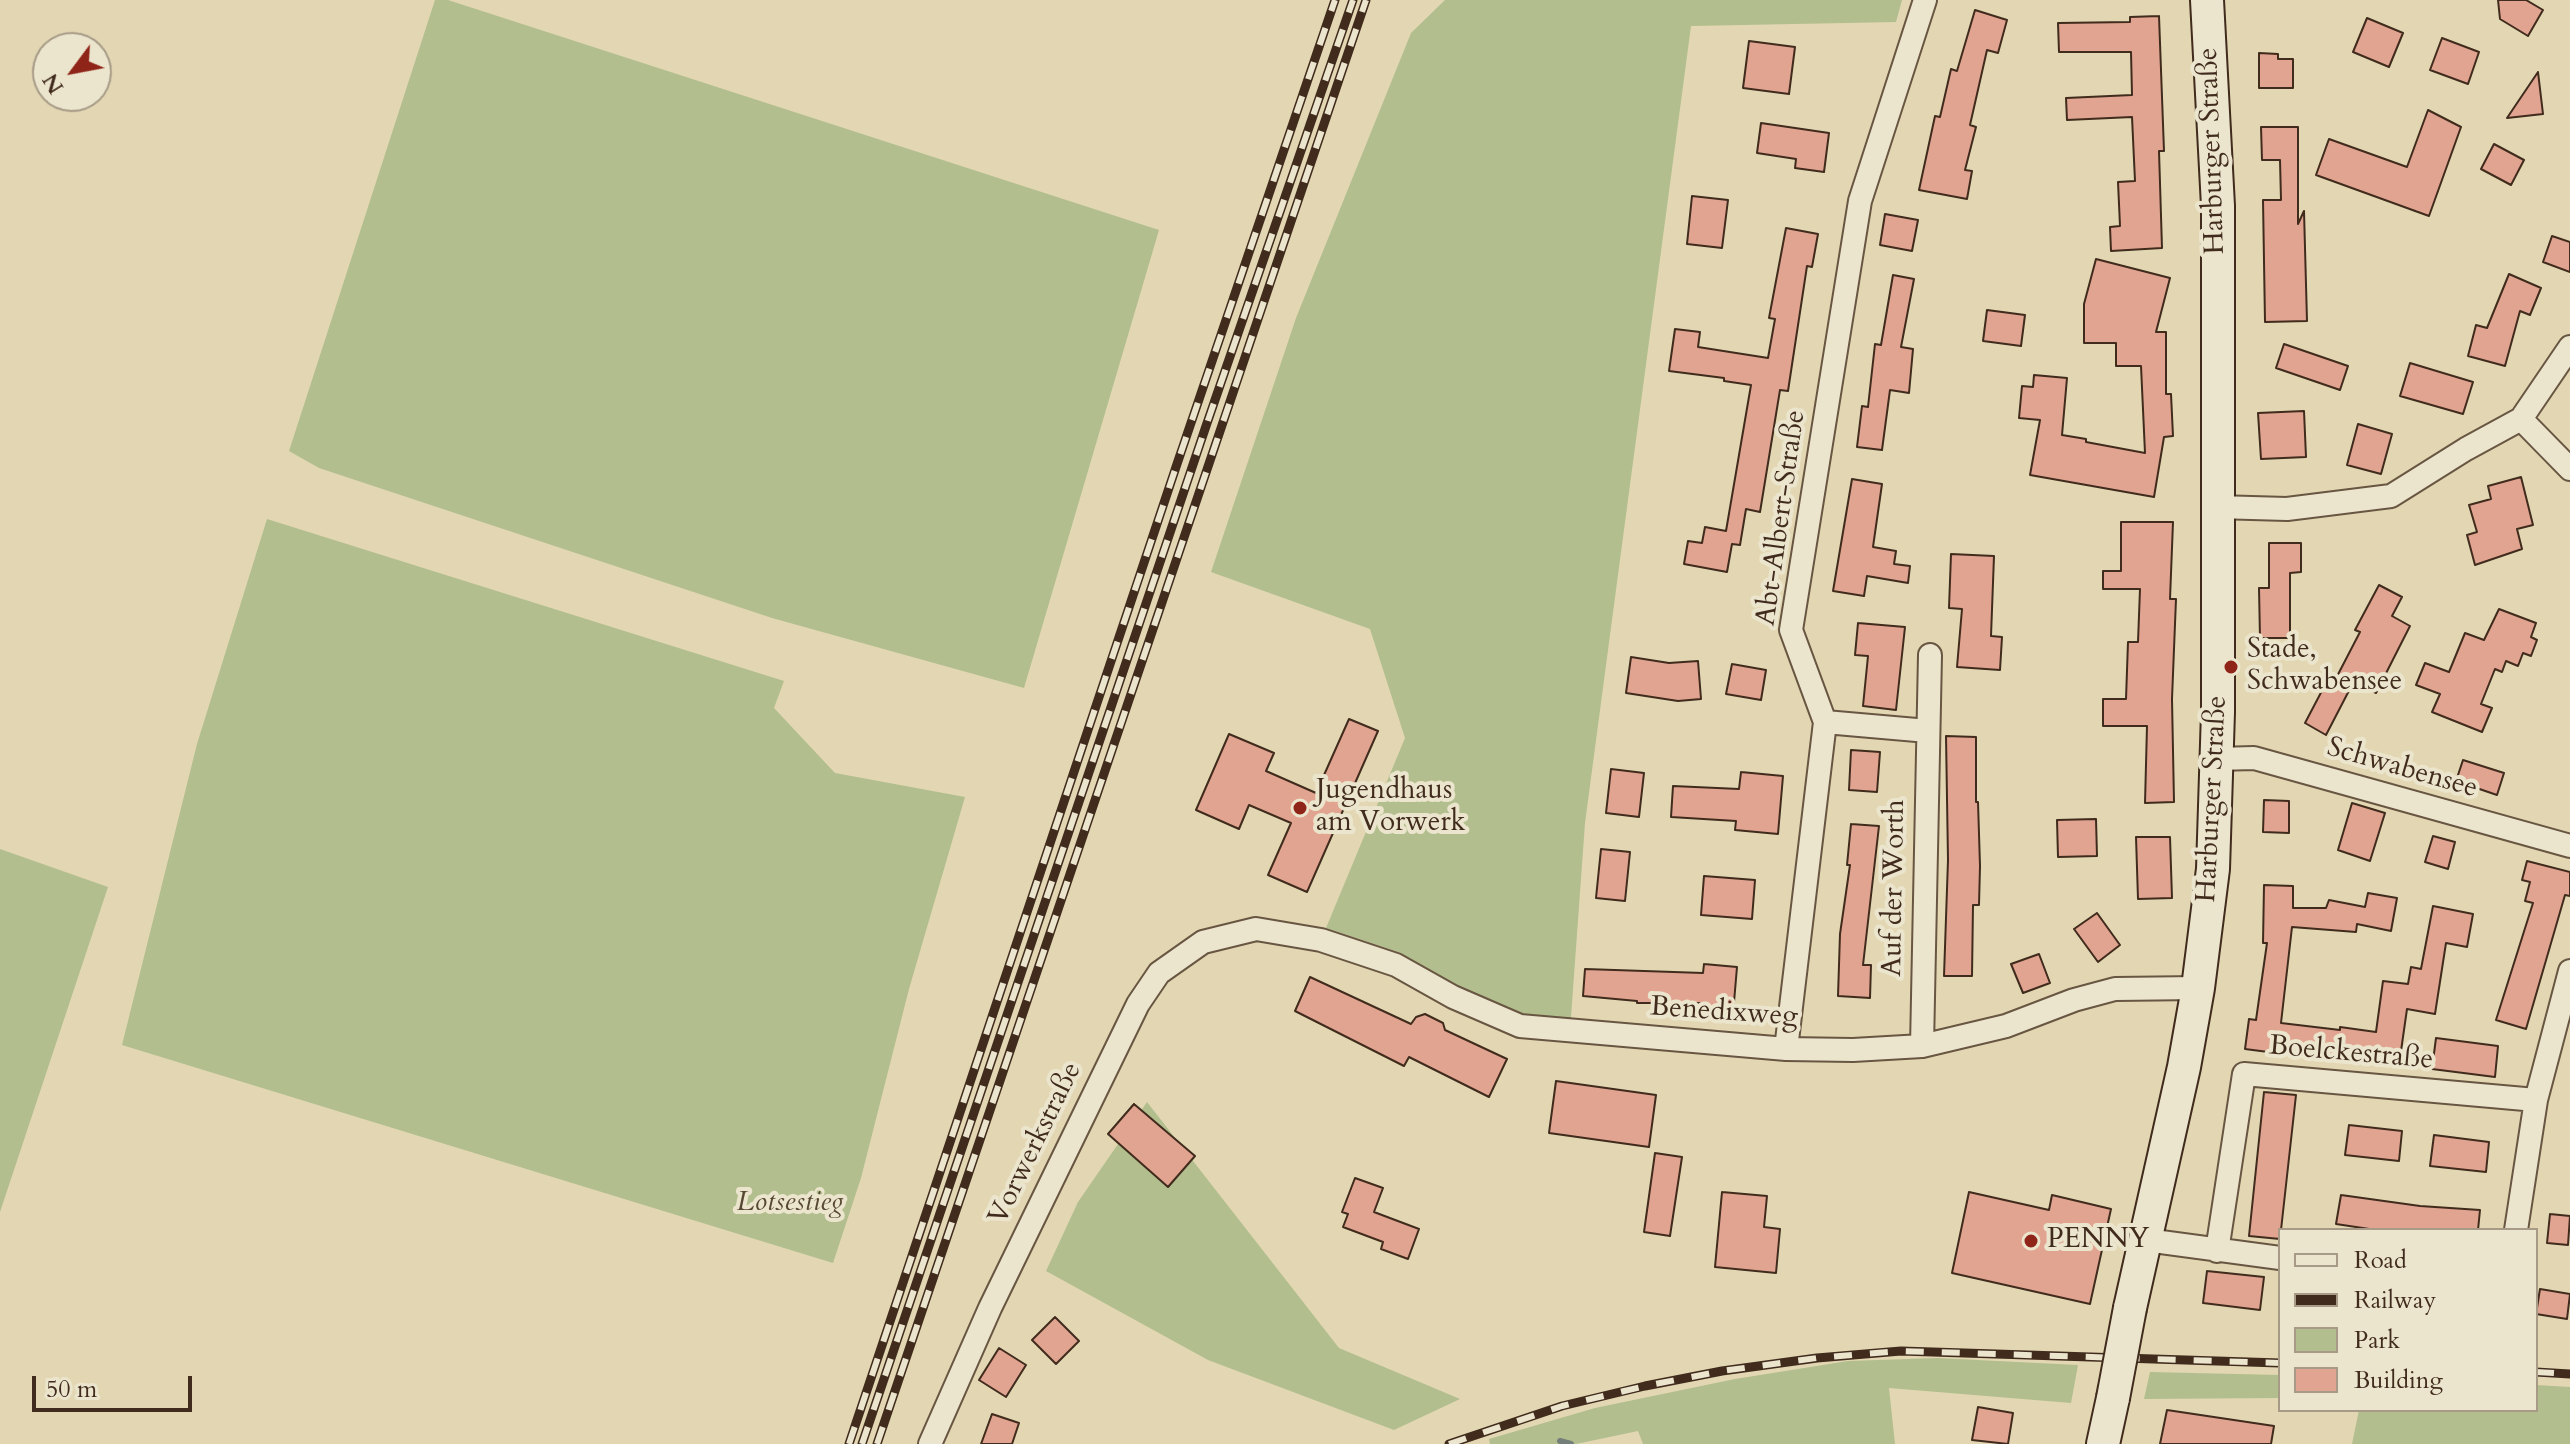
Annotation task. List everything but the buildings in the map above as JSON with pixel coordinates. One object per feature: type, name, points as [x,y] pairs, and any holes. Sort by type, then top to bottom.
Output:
[{"type":"main road","name":"Harburger Straße","points":[[2103,1444],[2184,1067],[2198,988],[2213,869],[2218,206],[2207,0]]},
{"type":"street","name":"Abt-Albert-Straße","points":[[1786,1049],[1825,722],[1791,630],[1860,201],[1925,0]]},
{"type":"street","points":[[2216,507],[2287,509],[2391,496],[2521,419],[2570,347]]},
{"type":"street","points":[[2521,419],[2570,469]]},
{"type":"street","name":"Auf der Worth","points":[[1922,1046],[1930,655]]},
{"type":"street","points":[[1825,722],[1928,731]]},
{"type":"street","name":"Schwabensee","points":[[2216,759],[2254,758],[2570,846]]},
{"type":"street","name":"Benedixweg","points":[[1256,929],[1321,940],[1396,965],[1453,997],[1520,1026],[1786,1049],[1853,1050],[1922,1046],[2006,1026],[2074,1000],[2115,989],[2198,988]]},
{"type":"street","name":"Vorwerkstraße","points":[[930,1444],[997,1294],[1138,1004],[1159,973],[1203,942],[1256,929]]},
{"type":"street","points":[[2516,1228],[2536,1100],[2570,971]]},
{"type":"street","name":"Boelckestraße","points":[[2217,1251],[2244,1074],[2536,1100]]},
{"type":"street","points":[[2146,1240],[2278,1258]]},
{"type":"green space","points":[[435,0],[448,0],[1159,230],[1024,688],[772,618],[319,468],[289,451]]},
{"type":"green space","points":[[1445,0],[1902,0],[1896,22],[1691,26],[1585,823],[1570,1031],[1558,1030],[1321,940],[1405,738],[1370,629],[1211,572],[1296,318],[1411,33]]},
{"type":"green space","name":"Lotsestieg","points":[[267,519],[784,681],[774,708],[835,773],[965,797],[909,989],[861,1178],[833,1263],[122,1045],[197,744]]},
{"type":"green space","points":[[0,849],[108,887],[0,1212]]},
{"type":"green space","points":[[1147,1102],[1339,1348],[1460,1399],[1394,1430],[1208,1360],[1046,1271],[1078,1202]]},
{"type":"green space","points":[[1937,1358],[2078,1365],[2071,1403],[1889,1388],[1895,1444],[1643,1444],[1638,1431],[1576,1444],[1490,1444],[1489,1439],[1595,1408],[1735,1379],[1848,1361]]},
{"type":"green space","points":[[2150,1372],[2278,1375],[2278,1398],[2144,1399]]},
{"type":"green space","points":[[2538,1385],[2570,1387],[2570,1444],[2352,1444],[2359,1412],[2538,1412]]},
{"type":"waterway","points":[[1560,1441],[1571,1444]]},
{"type":"railway","points":[[849,1444],[1335,0]]},
{"type":"railway","points":[[862,1444],[1353,0]]},
{"type":"railway","points":[[877,1444],[1366,0]]},
{"type":"railway","points":[[1449,1444],[1562,1406],[1645,1386],[1722,1371],[1817,1358],[1901,1351],[2278,1363]]},
{"type":"railway","points":[[2538,1372],[2570,1374]]},
{"type":"place","name":"Stade, Schwabensee","points":[[2231,667]]},
{"type":"place","name":"Jugendhaus am Vorwerk","points":[[1300,808]]},
{"type":"place","name":"PENNY","points":[[2031,1241]]}]
